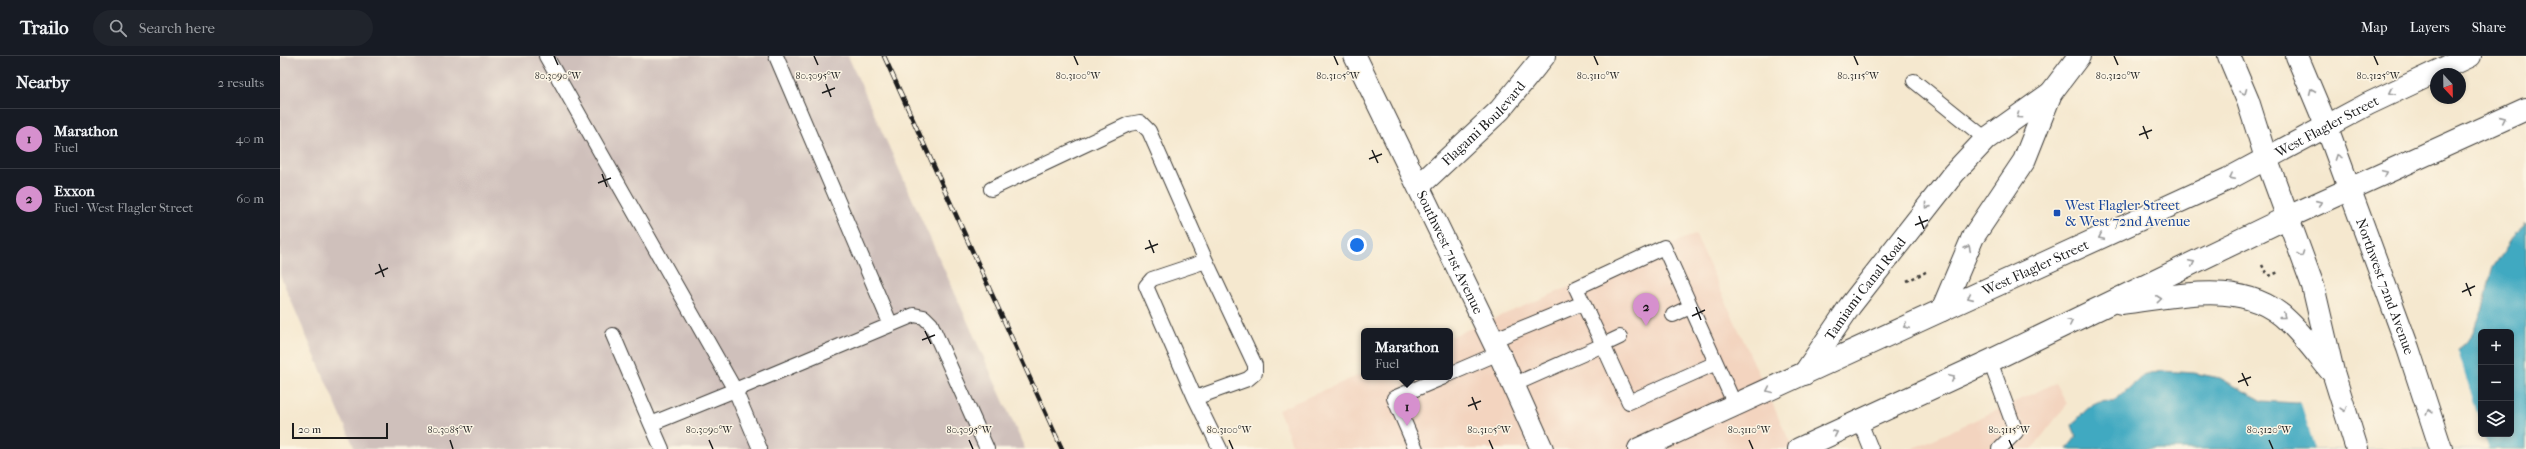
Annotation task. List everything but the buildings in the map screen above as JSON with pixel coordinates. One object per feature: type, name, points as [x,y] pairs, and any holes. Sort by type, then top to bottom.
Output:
[{"type":"main road","name":"Southwest 71st Avenue","points":[[1355,56],[1496,347],[1542,449]]},
{"type":"main road","name":"Flagami Boulevard","points":[[1419,186],[1500,110],[1544,56]]},
{"type":"main road","name":"Tamiami Canal Road","points":[[1942,310],[1973,237],[2024,162],[2051,93],[2079,56]]},
{"type":"main road","points":[[2229,56],[2248,102],[2266,158],[2313,286],[2332,372],[2357,449]]},
{"type":"main road","name":"Northwest 72nd Avenue","points":[[2297,56],[2326,125],[2350,189],[2408,348],[2441,449]]},
{"type":"main road","name":"West Flagler Street","points":[[1640,449],[2228,179],[2326,125],[2461,60]]},
{"type":"main road","name":"Tamiami Canal Road","points":[[1804,374],[1850,306],[1954,173],[1986,139],[2051,93]]},
{"type":"main road","points":[[1799,449],[1990,361],[2288,217],[2526,109]]},
{"type":"main road","points":[[2106,304],[2215,293],[2243,295],[2267,305],[2288,321],[2332,372]]},
{"type":"lane","points":[[546,56],[735,390],[760,449]]},
{"type":"lane","points":[[776,56],[890,323]]},
{"type":"lane","points":[[1914,81],[1986,139]]},
{"type":"lane","points":[[991,189],[1129,124],[1140,122],[1149,131],[1206,261],[1255,365],[1255,373],[1248,378],[1194,398]]},
{"type":"lane","points":[[1716,363],[1629,402],[1576,288],[1664,247],[1735,405]]},
{"type":"lane","points":[[1206,261],[1152,279],[1146,286],[1194,398],[1220,449]]},
{"type":"lane","points":[[1453,372],[1496,347],[1583,303]]},
{"type":"lane","points":[[1673,315],[1690,307]]},
{"type":"lane","points":[[651,424],[735,390],[890,323],[914,315],[924,317],[931,324],[987,449]]},
{"type":"lane","points":[[613,335],[662,449]]},
{"type":"lane","points":[[1513,385],[1620,337]]},
{"type":"lane","points":[[1990,361],[2016,432],[2000,449]]},
{"type":"lane","points":[[1416,449],[1394,398],[1437,380]]},
{"type":"lane","points":[[1860,422],[1870,449]]},
{"type":"path","points":[[2262,266],[2268,277],[2280,272]]},
{"type":"shaded area","points":[[280,56],[848,56],[1025,449],[355,449],[280,275]]},
{"type":"shaded area","points":[[1695,234],[1793,449],[1294,449],[1278,410],[1361,374],[1361,380],[1453,380],[1453,336]]},
{"type":"shaded area","points":[[2056,383],[2067,404],[2032,449],[1912,449]]},
{"type":"water","points":[[2526,223],[2526,449],[2067,449],[2076,437],[2072,425],[2085,411],[2100,402],[2113,402],[2143,376],[2161,371],[2194,373],[2220,378],[2262,401],[2297,403],[2395,385],[2460,349],[2473,332],[2483,309],[2492,269],[2511,240]]},
{"type":"pier","points":[[2457,348],[2478,416],[2478,437],[2484,437],[2488,449],[2315,449],[2300,400],[2394,384]]},
{"type":"railway","points":[[884,56],[1062,449]]},
{"type":"place","name":"West Flagler Street & West 72nd Avenue","points":[[2057,213]]},
{"type":"place","name":"Exxon","points":[[1646,326]]},
{"type":"place","name":"Marathon","points":[[1407,426]]}]
